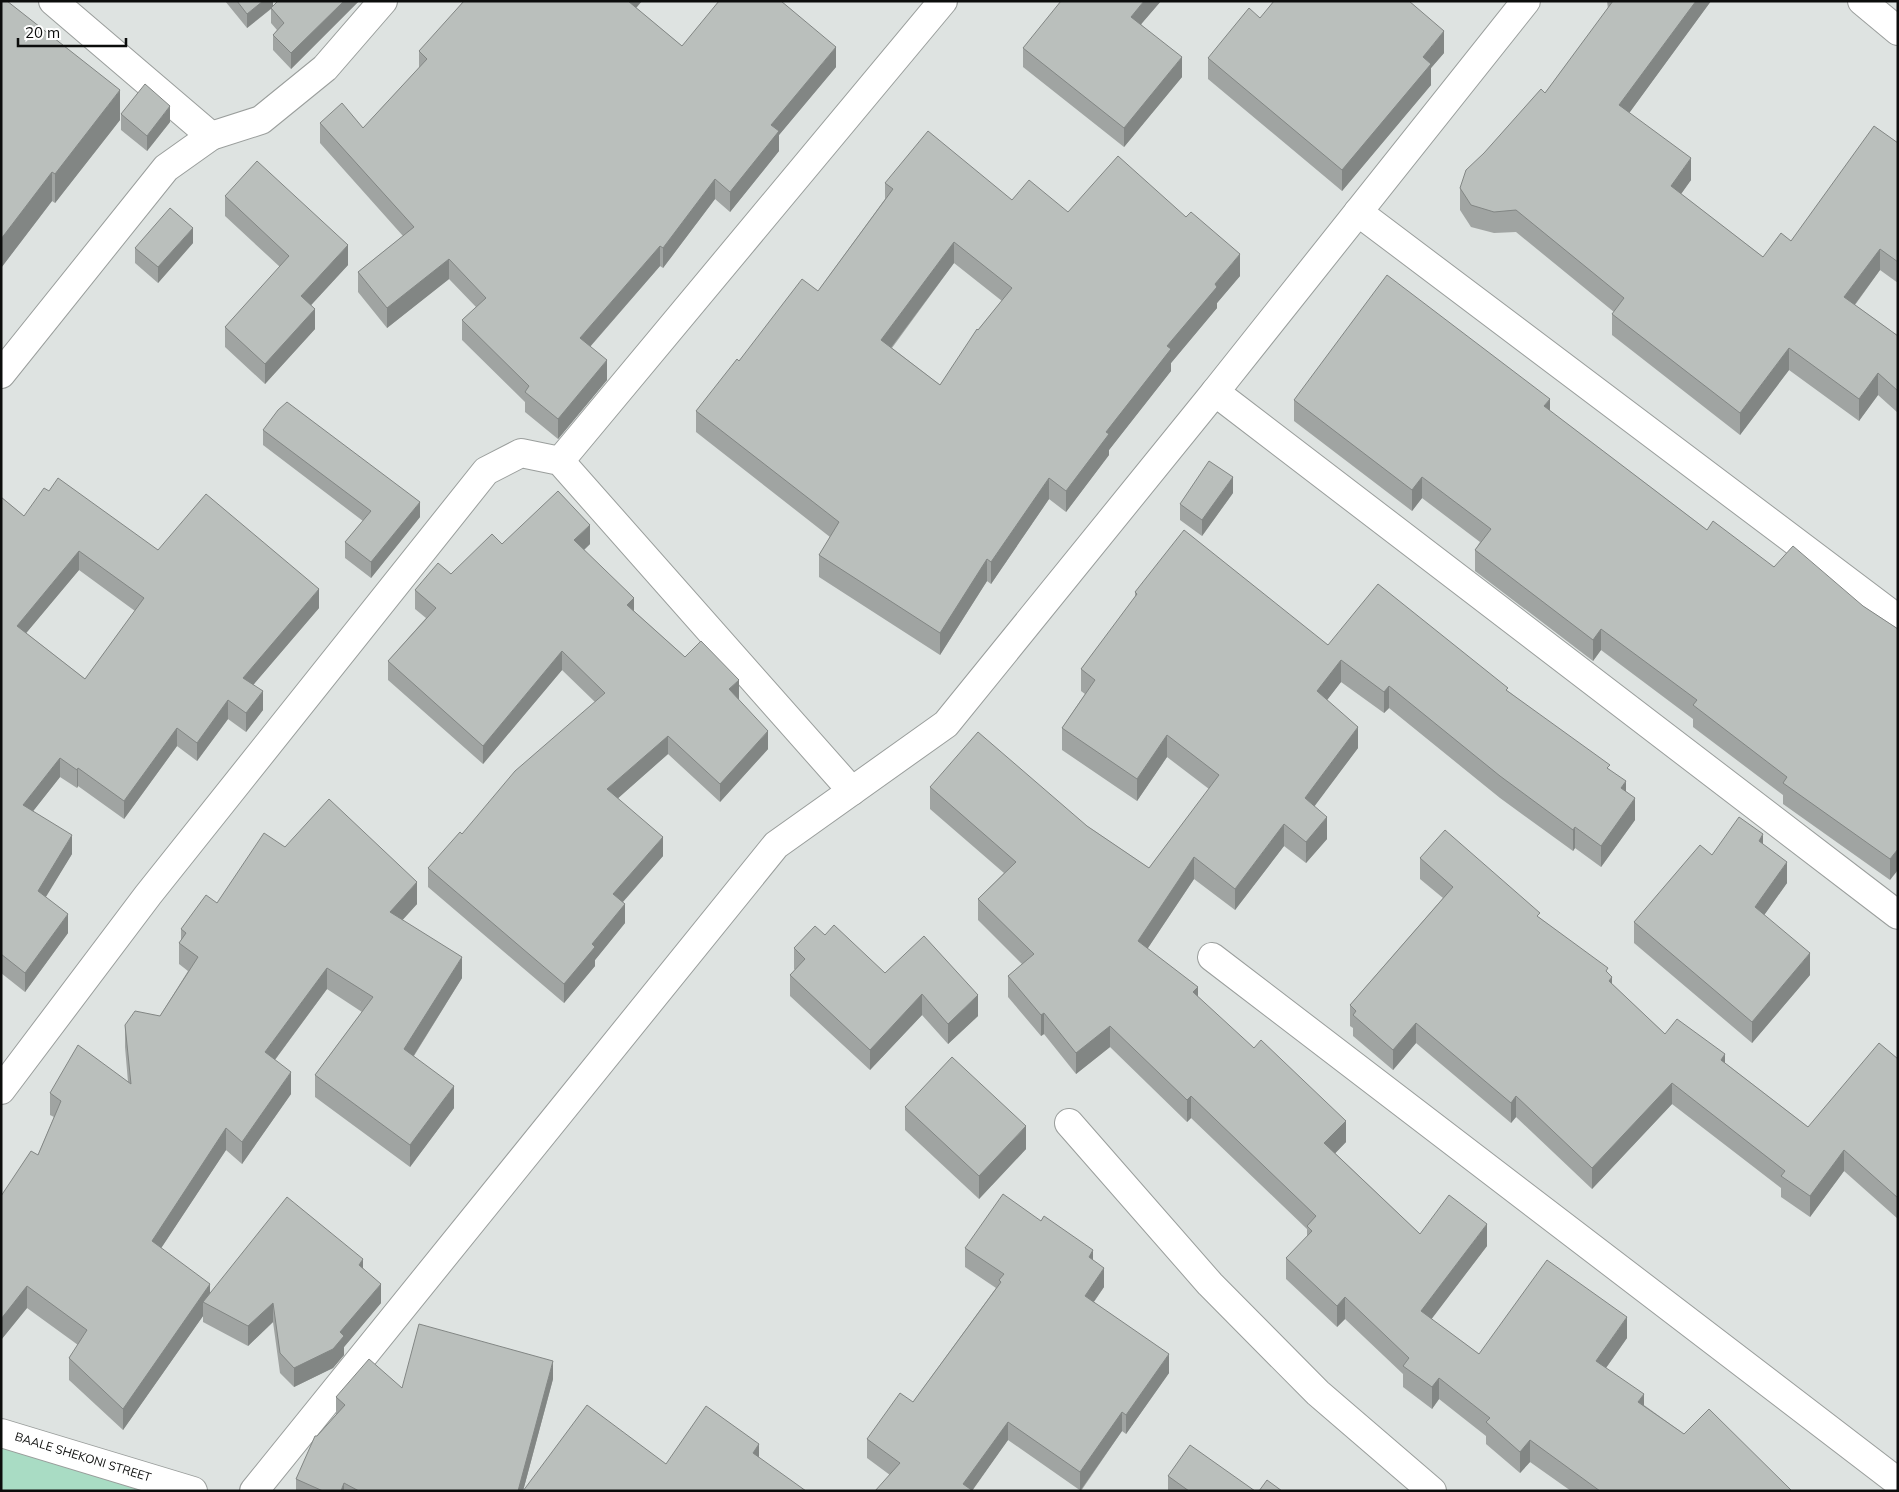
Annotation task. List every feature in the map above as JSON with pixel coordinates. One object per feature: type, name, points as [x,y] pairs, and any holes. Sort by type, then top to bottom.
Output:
[{"type":"street","points":[[53,1],[211,136]]},
{"type":"street","points":[[1,374],[166,168],[211,136],[261,120],[325,68],[383,1]]},
{"type":"street","points":[[560,461],[943,1]]},
{"type":"street","points":[[254,1491],[776,845],[946,724],[1215,392],[1526,1]]},
{"type":"street","points":[[1862,1],[1898,31]]},
{"type":"street","points":[[1358,212],[1898,619]]},
{"type":"street","points":[[1215,392],[1898,915]]},
{"type":"street","points":[[1,1090],[148,896],[486,471],[521,453],[560,461],[852,791]]},
{"type":"street","points":[[1212,957],[1898,1482]]},
{"type":"street","points":[[1069,1123],[1217,1291],[1318,1393],[1432,1491]]},
{"type":"street","name":"BAALE SHEKONI STREET","points":[[1,1433],[192,1491]]},
{"type":"green space","points":[[1,1427],[187,1491],[1,1491]]},
{"type":"building","points":[[1,1],[7,1],[120,90],[55,174],[52,172],[1,239]]},
{"type":"building","points":[[237,1],[263,1],[247,14]]},
{"type":"building","points":[[278,1],[344,1],[291,53],[273,35],[284,23],[271,8]]},
{"type":"building","points":[[464,1],[628,1],[682,46],[719,1],[781,1],[836,47],[771,125],[779,131],[730,192],[715,179],[663,248],[660,246],[580,338],[607,360],[558,419],[525,392],[529,386],[462,320],[486,298],[449,259],[387,308],[358,272],[414,227],[320,123],[342,103],[363,128],[427,59],[419,51]]},
{"type":"building","points":[[1061,1],[1144,1],[1131,17],[1182,57],[1124,128],[1023,48]]},
{"type":"building","points":[[1274,1],[1409,1],[1444,31],[1423,57],[1431,64],[1342,170],[1208,58],[1249,8],[1260,18]]},
{"type":"building","points":[[1613,1],[1696,1],[1619,105],[1691,158],[1671,186],[1763,257],[1781,233],[1791,241],[1874,126],[1898,143],[1898,262],[1880,249],[1844,297],[1898,336],[1898,391],[1878,373],[1859,399],[1789,348],[1740,413],[1612,314],[1624,298],[1516,210],[1494,212],[1471,205],[1460,188],[1466,170],[1484,153],[1541,89],[1545,93]]},
{"type":"building","points":[[145,84],[170,106],[147,136],[121,114]]},
{"type":"building","points":[[928,131],[1012,200],[1029,180],[1068,212],[1118,156],[1186,217],[1191,212],[1240,254],[1215,284],[1217,287],[1167,346],[1171,349],[1106,432],[1109,434],[1066,491],[1049,478],[991,562],[987,559],[940,633],[819,555],[839,522],[696,411],[737,359],[739,361],[802,279],[818,291],[893,189],[885,183]],"holes":[[[954,242],[1012,288],[977,329],[940,385],[881,340]]]},
{"type":"building","points":[[257,161],[348,245],[301,296],[315,309],[265,364],[225,327],[289,256],[225,196]]},
{"type":"building","points":[[170,208],[193,228],[158,267],[135,248]]},
{"type":"building","points":[[1387,275],[1550,399],[1544,406],[1707,530],[1713,521],[1774,567],[1793,546],[1863,606],[1898,629],[1898,849],[1890,859],[1783,783],[1787,777],[1693,705],[1697,700],[1601,629],[1593,640],[1475,550],[1491,529],[1422,477],[1412,490],[1294,400]]},
{"type":"building","points":[[287,402],[420,502],[371,562],[345,542],[371,511],[263,430],[278,410]]},
{"type":"building","points":[[1209,461],[1233,477],[1202,520],[1180,504]]},
{"type":"building","points":[[58,478],[158,550],[206,494],[319,589],[243,678],[263,691],[246,713],[228,700],[197,743],[177,728],[124,801],[78,768],[77,770],[60,758],[23,805],[72,835],[38,891],[68,914],[25,973],[1,954],[1,497],[24,516],[44,488],[49,491]],"holes":[[[79,551],[144,598],[85,679],[17,626]]]},
{"type":"building","points":[[558,491],[590,525],[574,540],[634,598],[627,605],[685,657],[701,641],[739,680],[729,689],[768,731],[720,784],[668,736],[607,789],[663,837],[613,894],[625,904],[592,944],[595,947],[564,984],[428,868],[460,832],[462,834],[515,771],[605,693],[562,651],[483,746],[388,661],[436,608],[415,590],[438,563],[451,574],[492,534],[502,544]]},
{"type":"building","points":[[1184,530],[1328,645],[1378,584],[1508,688],[1506,690],[1610,765],[1607,768],[1626,781],[1621,788],[1635,798],[1601,846],[1575,827],[1573,830],[1500,776],[1389,686],[1384,692],[1341,660],[1317,691],[1358,727],[1305,798],[1327,817],[1306,842],[1284,824],[1235,889],[1194,857],[1138,941],[1198,987],[1193,992],[1254,1048],[1261,1040],[1346,1121],[1324,1143],[1420,1234],[1449,1195],[1487,1224],[1421,1311],[1479,1354],[1547,1260],[1627,1317],[1596,1361],[1644,1394],[1638,1402],[1684,1434],[1709,1409],[1792,1491],[1600,1491],[1530,1440],[1520,1452],[1486,1422],[1490,1418],[1439,1378],[1432,1387],[1403,1366],[1409,1358],[1345,1297],[1337,1306],[1286,1258],[1312,1231],[1307,1226],[1316,1216],[1191,1096],[1187,1100],[1110,1026],[1076,1053],[1044,1013],[1041,1015],[1008,976],[1034,954],[978,899],[1016,862],[930,787],[978,732],[1087,826],[1149,868],[1219,775],[1167,735],[1137,779],[1062,728],[1095,680],[1081,669],[1137,594],[1135,592]]},
{"type":"building","points":[[329,799],[417,882],[390,912],[462,957],[404,1049],[454,1086],[410,1145],[315,1075],[373,997],[327,968],[265,1052],[291,1072],[242,1142],[226,1128],[152,1241],[210,1284],[123,1409],[69,1358],[87,1330],[27,1286],[1,1319],[1,1196],[31,1151],[38,1155],[61,1101],[50,1093],[78,1045],[131,1084],[125,1025],[135,1011],[160,1016],[198,957],[179,943],[186,933],[181,929],[206,895],[217,903],[264,833],[285,847]]},
{"type":"building","points":[[1739,817],[1763,834],[1759,841],[1787,862],[1755,907],[1810,953],[1752,1022],[1634,922],[1700,845],[1712,855]]},
{"type":"building","points":[[1445,830],[1540,913],[1537,916],[1608,968],[1606,971],[1612,977],[1609,981],[1665,1034],[1677,1019],[1725,1054],[1721,1060],[1808,1127],[1879,1043],[1898,1059],[1898,1198],[1844,1150],[1810,1196],[1781,1176],[1785,1171],[1672,1083],[1592,1168],[1516,1096],[1511,1103],[1416,1023],[1393,1050],[1353,1015],[1356,1011],[1350,1005],[1453,887],[1420,858]]},
{"type":"building","points":[[834,925],[885,973],[924,936],[978,995],[948,1024],[922,994],[870,1050],[790,975],[805,959],[794,948],[815,926],[825,935]]},
{"type":"building","points":[[952,1057],[1026,1126],[979,1176],[905,1107]]},
{"type":"building","points":[[1003,1194],[1041,1221],[1044,1216],[1093,1250],[1089,1257],[1104,1268],[1085,1296],[1169,1354],[1126,1415],[1122,1412],[1080,1472],[1008,1422],[963,1484],[973,1491],[875,1491],[900,1463],[867,1439],[900,1393],[913,1402],[1001,1282],[999,1280],[1004,1274],[965,1248]]},
{"type":"building","points":[[287,1197],[363,1259],[359,1265],[381,1284],[340,1332],[344,1336],[333,1349],[294,1368],[280,1353],[273,1303],[248,1326],[203,1302]]},
{"type":"building","points":[[419,1324],[553,1361],[518,1491],[359,1491],[344,1483],[341,1491],[323,1491],[296,1479],[315,1436],[345,1405],[336,1397],[369,1359],[402,1388]]},
{"type":"building","points":[[587,1405],[666,1464],[706,1406],[759,1444],[753,1453],[806,1491],[523,1491]]},
{"type":"building","points":[[1190,1445],[1255,1491],[1189,1491],[1168,1476]]},
{"type":"building","points":[[1267,1480],[1282,1491],[1259,1491]]}]
